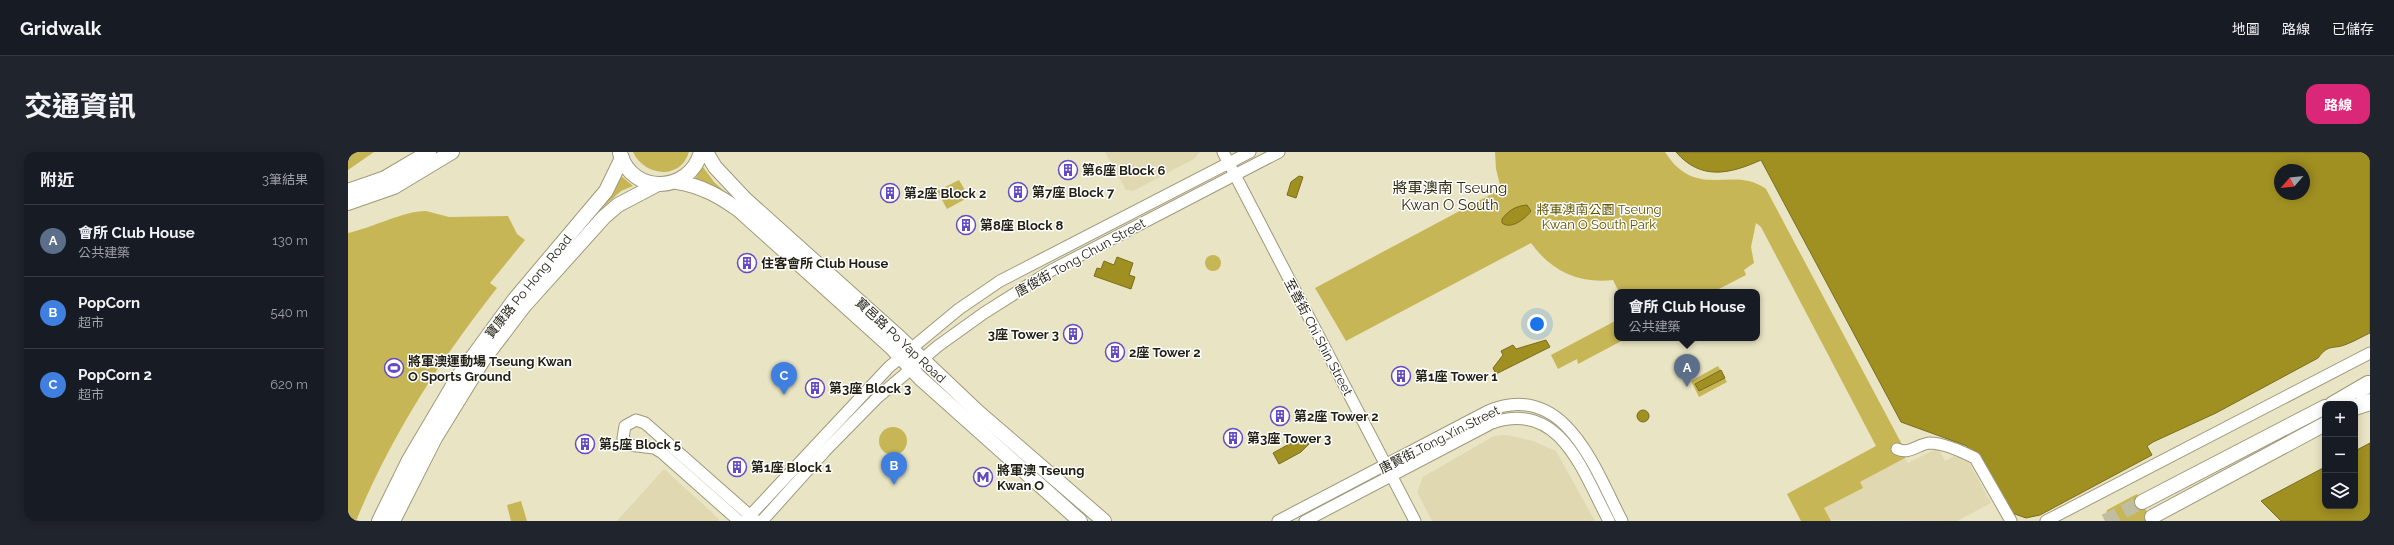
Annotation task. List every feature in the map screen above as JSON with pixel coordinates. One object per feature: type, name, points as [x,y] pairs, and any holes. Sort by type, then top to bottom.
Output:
[{"type":"highway","points":[[2358,405],[2370,402]]},
{"type":"main road","points":[[348,191],[375,182],[429,152]]},
{"type":"main road","points":[[348,203],[394,187],[452,152]]},
{"type":"main road","points":[[677,182],[690,172],[700,152]]},
{"type":"main road","name":"寶邑路 Po Yap Road","points":[[706,152],[715,167],[745,199],[905,352],[910,368],[1080,521]]},
{"type":"main road","points":[[621,155],[635,176],[656,185]]},
{"type":"main road","name":"寶康路 Po Hong Road","points":[[379,521],[409,460],[458,377],[515,299],[606,191],[621,155]]},
{"type":"main road","name":"寶邑路 Po Yap Road","points":[[656,185],[677,182],[697,185],[718,195],[739,210],[905,352],[922,359],[978,412],[1104,521]]},
{"type":"main road","name":"寶康路 Po Hong Road","points":[[393,521],[450,410],[504,331],[604,217],[618,205],[656,185]]},
{"type":"main road","points":[[2339,401],[2367,388]]},
{"type":"main road","points":[[2358,402],[2367,388]]},
{"type":"main road","points":[[2142,502],[2322,410]]},
{"type":"main road","points":[[2152,517],[2322,426]]},
{"type":"street","name":"至善街 Chi Shin Street","points":[[1223,152],[1415,521]]},
{"type":"street","name":"唐俊街 Tong Chun Street","points":[[750,519],[840,417],[905,352],[959,309],[1000,281],[1250,152]]},
{"type":"street","name":"唐俊街 Tong Chun Street","points":[[762,521],[825,451],[878,396],[910,368],[1000,302],[1052,270],[1279,152]]},
{"type":"street","points":[[1000,281],[1003,294],[1000,302]]},
{"type":"street","points":[[2046,521],[2370,353]]},
{"type":"street","name":"唐賢街 Tong Yin Street","points":[[1278,521],[1496,408],[1513,405],[1530,406],[1555,415],[1574,433],[1622,521]]},
{"type":"street","name":"唐賢街 Tong Yin Street","points":[[1305,521],[1492,423],[1506,419],[1528,419],[1548,426],[1564,441],[1609,521]]},
{"type":"street","points":[[739,521],[661,452],[654,448],[629,446],[623,438],[625,426],[636,420],[645,423],[750,519]]},
{"type":"street","points":[[1897,449],[1907,452],[1924,444],[1932,443],[1975,458],[2011,521]]},
{"type":"shaded area","points":[[1105,152],[1200,152],[1194,159],[1133,191],[1126,190]]},
{"type":"shaded area","points":[[1676,152],[2370,152],[2370,333],[2342,346],[2325,350],[2318,358],[2216,413],[2153,442],[2147,446],[2152,455],[2040,515],[2026,518],[2012,513],[1982,458],[1970,453],[1967,446],[1901,422],[1761,160],[1738,169],[1727,171],[1706,171],[1695,167]]},
{"type":"shaded area","points":[[1299,176],[1303,177],[1296,198],[1287,195],[1291,182]]},
{"type":"shaded area","points":[[1527,205],[1531,211],[1518,223],[1506,225],[1502,223],[1502,219],[1507,213],[1516,207]]},
{"type":"shaded area","points":[[1117,257],[1133,263],[1129,275],[1135,277],[1131,289],[1094,276],[1097,268],[1101,269],[1104,261],[1114,265]]},
{"type":"shaded area","points":[[1546,340],[1550,347],[1496,374],[1493,368],[1503,355],[1501,351],[1513,345],[1516,349]]},
{"type":"shaded area","points":[[1721,370],[1725,378],[1699,391],[1695,384]]},
{"type":"shaded area","points":[[1643,410],[1647,412],[1649,416],[1647,420],[1643,422],[1639,420],[1637,416],[1639,412]]},
{"type":"shaded area","points":[[1507,435],[1533,441],[1556,451],[1595,521],[1432,521],[1417,492],[1423,477],[1494,436]]},
{"type":"shaded area","points":[[1302,437],[1309,444],[1301,452],[1279,464],[1273,453]]},
{"type":"shaded area","points":[[2370,443],[2370,521],[2281,521],[2261,501],[2322,469],[2322,509],[2358,509],[2358,449]]},
{"type":"shaded area","points":[[1938,448],[1945,461],[1954,456],[1967,459],[1991,503],[1957,521],[1830,520],[1824,508],[1862,488],[1860,482],[1905,458],[1908,463]]},
{"type":"shaded area","points":[[664,469],[719,519],[718,521],[617,521]]},
{"type":"green space","points":[[348,152],[374,152],[348,170]]},
{"type":"green space","points":[[633,152],[689,152],[678,168],[662,172],[645,166],[638,160]]},
{"type":"green space","name":"將軍澳南公園 Tseung Kwan O South Park","points":[[1495,152],[1665,152],[1677,167],[1690,175],[1702,179],[1741,180],[1753,182],[1766,189],[1906,452],[1905,458],[1860,482],[1863,488],[1824,508],[1831,521],[1801,521],[1787,494],[1876,446],[1761,227],[1756,223],[1751,247],[1754,263],[1744,270],[1746,275],[1719,289],[1618,289],[1613,280],[1589,280],[1567,274],[1547,261],[1531,243],[1346,341],[1315,288],[1501,189],[1496,169]]},
{"type":"green space","points":[[703,167],[714,182],[732,198],[694,180]]},
{"type":"green space","points":[[620,175],[633,186],[621,191],[602,208],[600,207]]},
{"type":"green space","points":[[959,180],[969,197],[947,209],[937,191]]},
{"type":"green space","name":"將軍澳運動場 Tseung Kwan O Sports Ground","points":[[426,211],[449,217],[508,216],[517,234],[525,240],[490,283],[497,288],[456,343],[418,400],[385,459],[356,521],[348,521],[348,233],[407,214]]},
{"type":"green space","points":[[1210,255],[1216,255],[1221,260],[1219,269],[1216,271],[1210,271],[1205,266],[1205,260]]},
{"type":"green space","points":[[1614,322],[1614,341],[1621,341],[1578,364],[1577,359],[1558,369],[1551,355]]},
{"type":"green space","points":[[1718,366],[1727,382],[1699,397],[1691,381]]},
{"type":"green space","points":[[893,427],[899,428],[903,431],[906,435],[906,447],[903,451],[899,454],[893,455],[887,454],[883,451],[880,447],[879,441],[880,435],[883,431],[887,428]]},
{"type":"green space","points":[[2137,494],[2152,521],[2120,521],[2106,515],[2107,510]]},
{"type":"green space","points":[[521,501],[527,521],[511,521],[507,505]]},
{"type":"tunnel","points":[[2105,521],[2142,502]]},
{"type":"place","name":"第6座 Block 6","points":[[1068,170]]},
{"type":"place","name":"第7座 Block 7","points":[[1018,192]]},
{"type":"place","name":"第2座 Block 2","points":[[890,193]]},
{"type":"place","name":"第8座 Block 8","points":[[966,225]]},
{"type":"place","name":"住客會所 Club House","points":[[747,263]]},
{"type":"place","name":"3座 Tower 3","points":[[1073,334]]},
{"type":"place","name":"2座 Tower 2","points":[[1115,352]]},
{"type":"place","name":"將軍澳運動場 Tseung Kwan O Sports Ground","points":[[394,368]]},
{"type":"place","name":"第1座 Tower 1","points":[[1401,376]]},
{"type":"place","name":"會所 Club House","points":[[1687,387]]},
{"type":"place","name":"第3座 Block 3","points":[[815,388]]},
{"type":"place","name":"PopCorn 2","points":[[784,395]]},
{"type":"place","name":"第2座 Tower 2","points":[[1280,416]]},
{"type":"place","name":"第3座 Tower 3","points":[[1233,438]]},
{"type":"place","name":"第5座 Block 5","points":[[585,444]]},
{"type":"place","name":"第1座 Block 1","points":[[737,467]]},
{"type":"place","name":"將軍澳 Tseung Kwan O","points":[[983,477]]},
{"type":"place","name":"PopCorn","points":[[894,485]]},
{"type":"district","name":"將軍澳南 Tseung Kwan O South","points":[[1450,196]]}]
